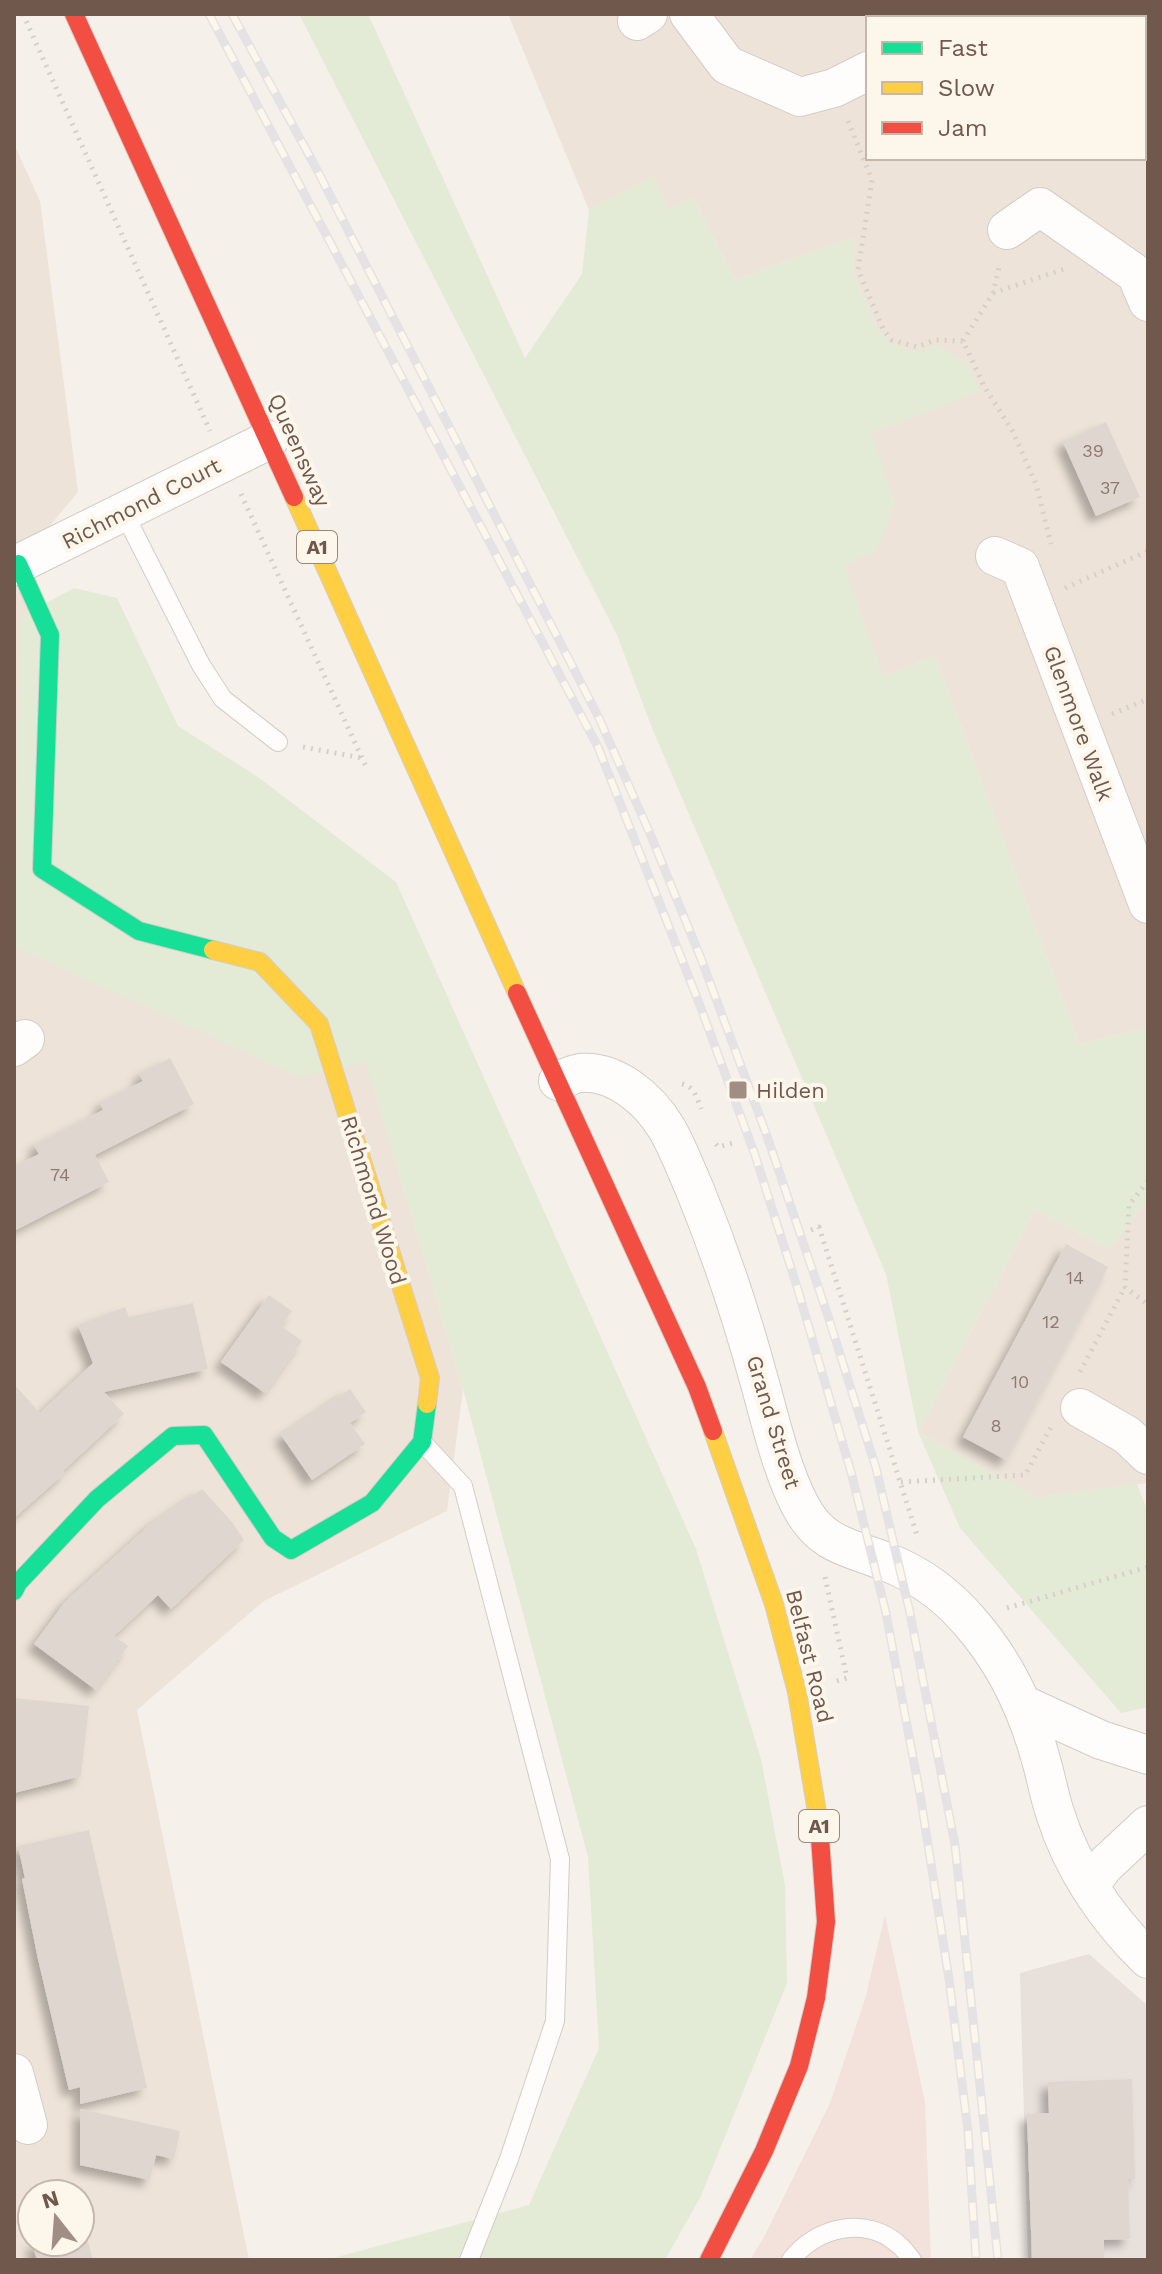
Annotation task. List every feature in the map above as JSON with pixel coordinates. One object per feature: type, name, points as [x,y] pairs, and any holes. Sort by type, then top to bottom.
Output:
[{"type":"main road","name":"Queensway","points":[[74,14],[558,1081]]},
{"type":"main road","name":"Richmond Wood","points":[[16,565],[50,635],[42,869],[139,931],[260,962],[319,1024],[430,1378],[422,1442]]},
{"type":"main road","name":"Belfast Road","points":[[558,1081],[697,1387],[774,1604],[797,1692],[819,1822],[826,1922],[816,1998],[799,2066],[764,2151],[709,2260]]},
{"type":"main road","points":[[14,1591],[97,1499],[173,1436],[204,1435],[273,1538],[291,1550],[372,1503],[422,1442]]},
{"type":"street","points":[[689,14],[727,65],[800,97],[834,88],[866,72]]},
{"type":"street","points":[[1007,230],[1040,207],[1136,274],[1148,302]]},
{"type":"street","name":"Richmond Court","points":[[16,565],[269,440]]},
{"type":"street","name":"Glenmore Walk","points":[[995,556],[1020,567],[1148,904]]},
{"type":"street","name":"Grand Street","points":[[558,1081],[577,1073],[597,1073],[618,1080],[647,1103],[667,1128],[709,1225],[800,1506],[834,1544],[888,1562],[933,1586],[968,1619],[1007,1671],[1022,1704],[1041,1758],[1055,1813],[1072,1856],[1109,1915],[1148,1959]]},
{"type":"street","points":[[1070,1403],[1141,1433]]},
{"type":"street","points":[[1022,1704],[1101,1740],[1148,1755]]},
{"type":"street","points":[[1089,1886],[1105,1865],[1148,1825]]},
{"type":"street","points":[[14,2073],[28,2125]]},
{"type":"lane","points":[[124,513],[201,665],[223,699],[278,742]]},
{"type":"lane","points":[[422,1442],[463,1486],[560,1859],[555,2021],[509,2159],[469,2260]]},
{"type":"lane","points":[[791,2260],[809,2241],[831,2230],[854,2227],[877,2232],[898,2244],[912,2260]]},
{"type":"path","points":[[834,88],[872,180],[858,270],[884,331],[892,340],[917,347],[935,340],[963,341]]},
{"type":"path","points":[[963,341],[993,293],[1007,230]]},
{"type":"path","points":[[993,293],[1073,266],[1121,263]]},
{"type":"path","points":[[963,341],[984,386],[1013,432],[1036,484],[1055,559]]},
{"type":"path","points":[[1062,589],[1148,551]]},
{"type":"path","name":"Glenmore Walk","points":[[1105,717],[1148,699]]},
{"type":"path","points":[[278,742],[362,758]]},
{"type":"path","points":[[811,1230],[819,1227],[901,1482],[1025,1475],[1070,1403],[1125,1287],[1129,1205],[1148,1181]]},
{"type":"path","points":[[1125,1287],[1148,1305]]},
{"type":"path","points":[[797,1692],[847,1678],[813,1524]]},
{"type":"path","points":[[968,1619],[1148,1567]]},
{"type":"shaded area","points":[[508,14],[1031,14],[866,16],[866,160],[1146,160],[1146,130],[1148,131],[1148,1028],[1079,1044],[935,656],[883,677],[843,564],[895,504],[871,433],[979,391],[916,352],[889,343],[877,328],[853,273],[855,237],[735,280],[693,198],[669,210],[653,177],[589,210]]},
{"type":"shaded area","points":[[14,144],[40,201],[78,492],[18,564],[366,1061],[463,1389],[447,1511],[264,1601],[137,1710],[249,2260],[14,2260]]},
{"type":"shaded area","points":[[1148,1199],[1148,1483],[1036,1497],[918,1432],[1035,1210],[1109,1249]]},
{"type":"shaded area","points":[[885,1915],[925,2102],[931,2260],[750,2260],[830,2103],[865,1999]]},
{"type":"shaded area","points":[[1089,1954],[1148,2006],[1148,2260],[1028,2260],[1020,1973]]},
{"type":"green space","points":[[299,14],[368,14],[525,358],[582,274],[589,210],[653,176],[669,210],[693,198],[735,280],[855,237],[853,273],[877,328],[890,343],[916,352],[937,344],[967,364],[980,391],[872,433],[895,504],[877,550],[844,565],[883,677],[935,656],[1079,1044],[1148,1028],[1148,1199],[1109,1249],[1035,1210],[918,1432],[886,1274],[652,728],[617,635]]},
{"type":"green space","points":[[74,588],[117,598],[178,726],[258,777],[396,882],[696,1549],[761,1759],[785,1885],[787,1983],[701,2196],[665,2260],[326,2260],[529,2205],[599,2048],[588,1857],[463,1389],[366,1062],[299,1077],[15,947],[20,617]]},
{"type":"green space","points":[[918,1432],[1036,1497],[1137,1484],[1148,1512],[1148,1707],[1121,1713],[960,1528]]},
{"type":"building","points":[[1106,422],[1140,497],[1096,516],[1063,442]]},
{"type":"building","points":[[170,1058],[194,1104],[95,1155],[109,1182],[14,1231],[14,1167],[39,1154],[34,1145],[103,1110],[100,1103],[143,1081],[139,1074]]},
{"type":"building","points":[[1066,1244],[1108,1267],[1006,1460],[963,1437]]},
{"type":"building","points":[[269,1295],[292,1311],[281,1326],[302,1341],[265,1393],[221,1362]]},
{"type":"building","points":[[193,1303],[208,1369],[104,1392],[124,1414],[14,1518],[14,1384],[40,1413],[93,1363],[78,1325],[125,1307],[129,1317]]},
{"type":"building","points":[[350,1389],[366,1412],[350,1423],[365,1444],[312,1480],[281,1435]]},
{"type":"building","points":[[202,1489],[244,1540],[171,1609],[158,1595],[114,1636],[128,1646],[96,1690],[34,1644],[65,1602],[152,1523]]},
{"type":"building","points":[[14,1698],[89,1706],[81,1776],[14,1793]]},
{"type":"building","points":[[89,1830],[147,2088],[80,2104],[80,2087],[69,2090],[38,1959],[18,1846]]},
{"type":"building","points":[[1132,2079],[1135,2179],[1128,2179],[1130,2239],[1104,2240],[1104,2260],[1032,2260],[1027,2114],[1049,2113],[1048,2082]]},
{"type":"building","points":[[80,2109],[180,2131],[174,2159],[156,2155],[150,2180],[80,2165]]},
{"type":"building","points":[[36,2258],[93,2260],[37,2260]]},
{"type":"railway","points":[[209,14],[598,747],[755,1155],[851,1472],[886,1613],[921,1800],[949,1979],[968,2131],[976,2260]]},
{"type":"railway","points":[[232,14],[315,166],[599,718],[702,961],[767,1136],[876,1468],[910,1613],[955,1845],[998,2260]]},
{"type":"traffic: fast","points":[[18,564],[50,635],[42,869],[139,931],[213,950]]},
{"type":"traffic: fast","points":[[14,1591],[97,1499],[173,1436],[204,1435],[273,1538],[291,1550],[372,1503],[422,1442],[427,1404]]},
{"type":"traffic: slow","points":[[294,497],[517,993]]},
{"type":"traffic: slow","points":[[213,950],[260,962],[319,1024],[430,1378],[427,1404]]},
{"type":"traffic: slow","points":[[713,1431],[774,1604],[797,1692],[819,1824]]},
{"type":"traffic: jam","points":[[74,14],[294,497]]},
{"type":"traffic: jam","points":[[517,993],[697,1387],[713,1431]]},
{"type":"traffic: jam","points":[[709,2260],[764,2151],[799,2066],[816,1998],[826,1922],[819,1824]]},
{"type":"place","name":"Hilden","points":[[738,1090]]}]
